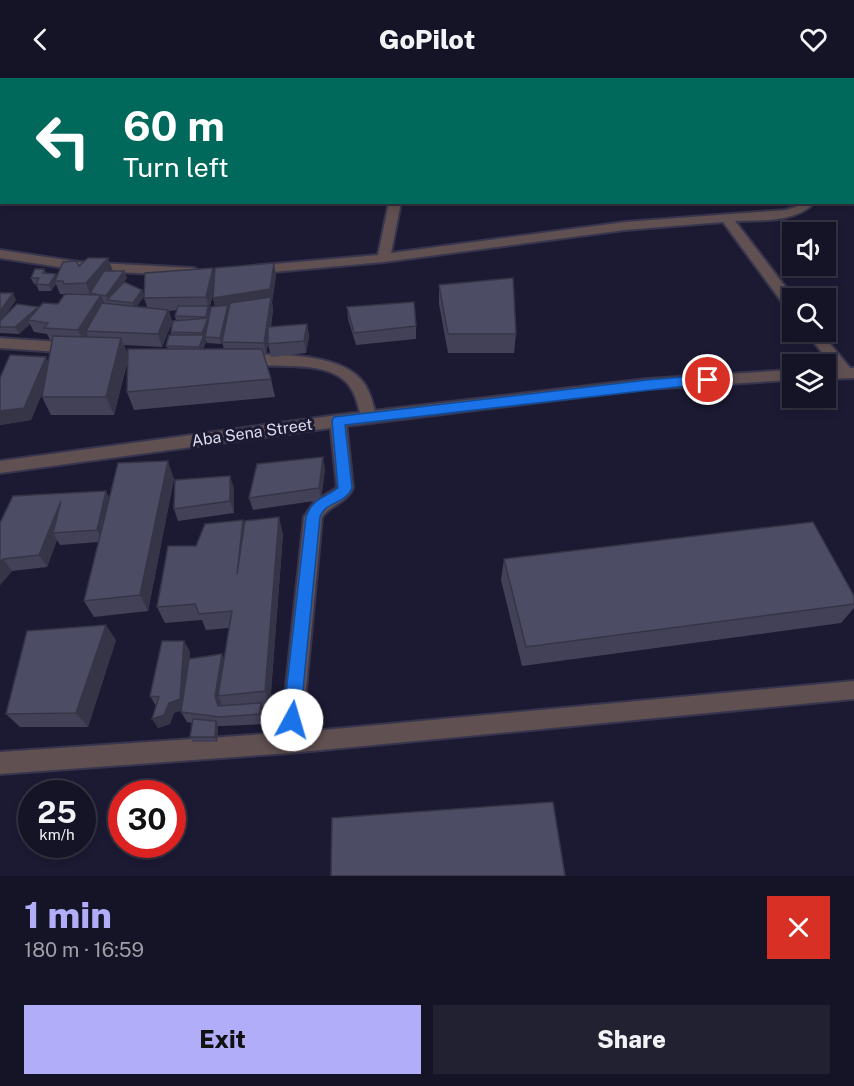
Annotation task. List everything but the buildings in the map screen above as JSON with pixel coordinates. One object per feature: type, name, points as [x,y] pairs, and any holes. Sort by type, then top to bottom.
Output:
[{"type":"street","points":[[384,258],[395,204]]},
{"type":"street","points":[[238,271],[384,258],[625,226],[786,214],[800,210],[807,204]]},
{"type":"street","points":[[727,219],[782,293]]},
{"type":"street","points":[[0,254],[80,266],[205,273]]},
{"type":"street","points":[[822,342],[850,373]]},
{"type":"street","points":[[0,343],[84,349]]},
{"type":"street","points":[[226,358],[320,364],[345,373],[358,385],[369,417]]},
{"type":"street","name":"Aba Sena Street","points":[[0,467],[369,417],[647,384],[782,376]]},
{"type":"street","points":[[290,742],[313,517],[315,510],[323,503],[343,493],[345,488],[338,421]]},
{"type":"street","points":[[0,763],[290,742],[854,690]]},
{"type":"route","points":[[292,720],[313,517],[315,510],[323,503],[343,493],[345,488],[338,421],[647,384],[708,380]]}]
